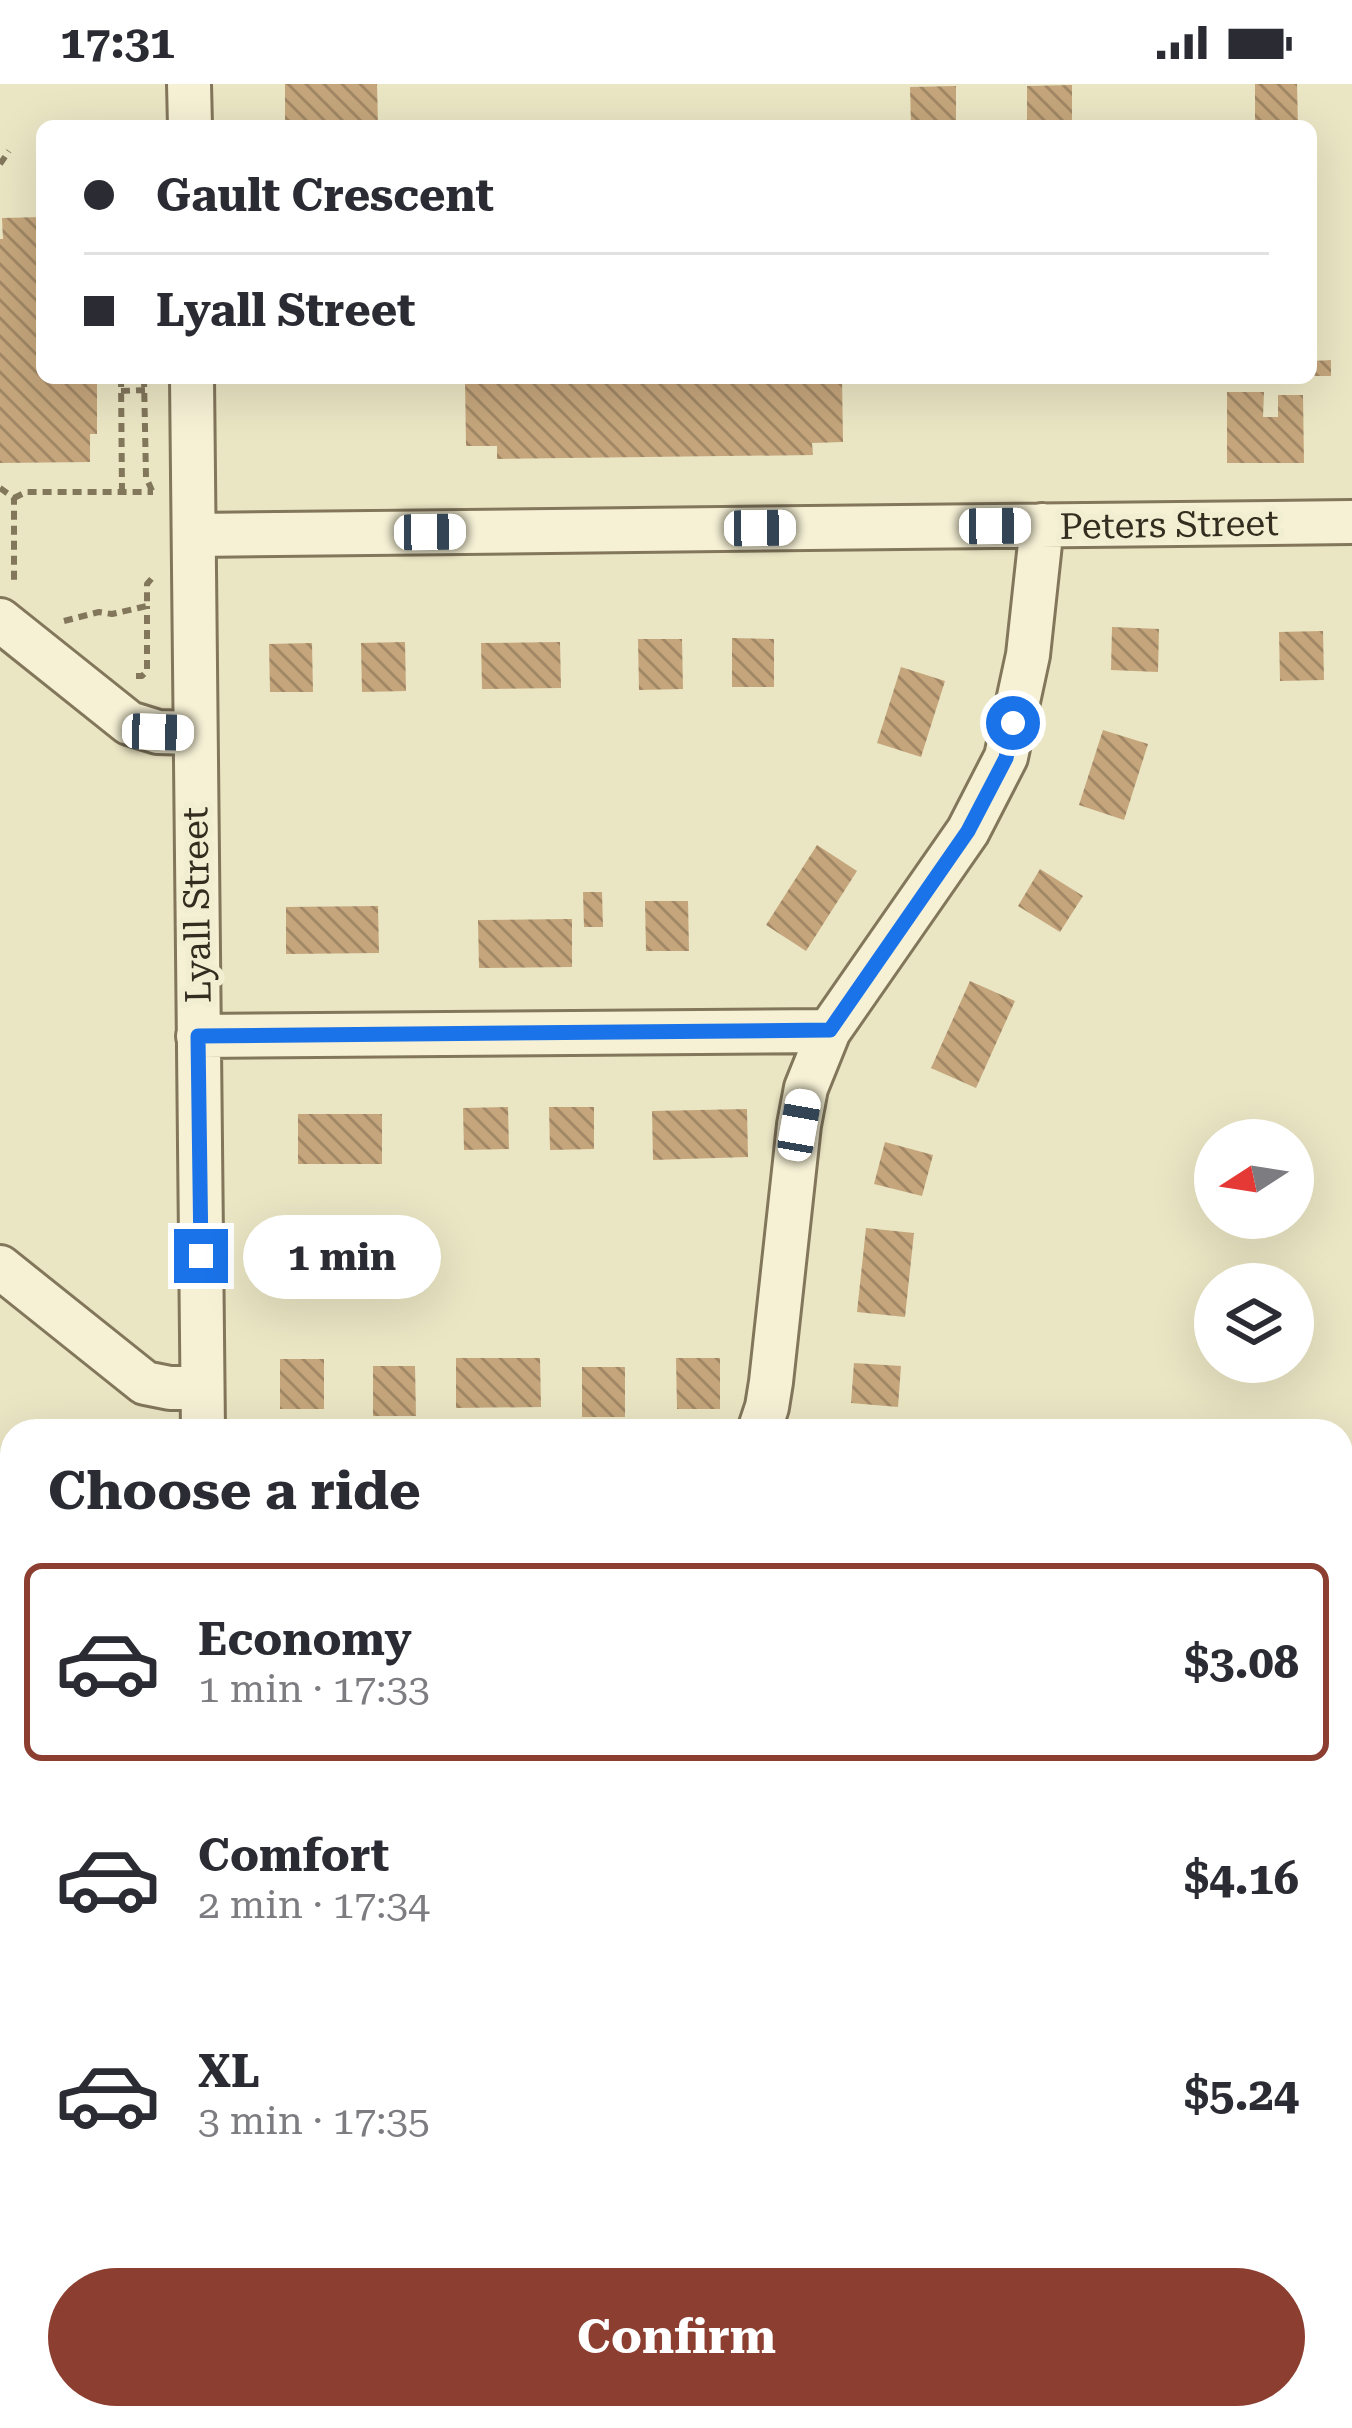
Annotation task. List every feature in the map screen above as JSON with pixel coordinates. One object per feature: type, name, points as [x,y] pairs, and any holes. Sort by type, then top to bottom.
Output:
[{"type":"street","points":[[189,84],[190,120]]},
{"type":"street","name":"Lyall Street","points":[[190,384],[168,493],[194,535],[203,1419]]},
{"type":"street","name":"Peters Street","points":[[194,535],[1352,522]]},
{"type":"street","points":[[763,1419],[806,1088],[830,1030],[968,831],[1006,758],[1028,655],[1042,525]]},
{"type":"street","points":[[7,600],[129,723],[158,732],[194,733]]},
{"type":"street","points":[[198,1036],[830,1030]]},
{"type":"street","points":[[0,1267],[145,1383],[202,1388]]},
{"type":"path","points":[[0,164],[9,151]]},
{"type":"path","points":[[122,384],[122,492]]},
{"type":"path","points":[[144,384],[146,477],[168,493]]},
{"type":"path","points":[[122,391],[145,390]]},
{"type":"path","points":[[0,488],[14,498]]},
{"type":"path","points":[[14,498],[26,492],[168,493]]},
{"type":"path","points":[[7,600],[14,498]]},
{"type":"path","points":[[134,676],[146,671],[148,584],[160,571]]},
{"type":"path","points":[[81,635],[64,621],[147,606]]},
{"type":"building","points":[[285,84],[377,84],[378,120],[285,120]]},
{"type":"building","points":[[1255,84],[1297,84],[1298,120],[1255,120]]},
{"type":"building","points":[[1072,85],[1072,120],[1027,120],[1027,86]]},
{"type":"building","points":[[956,86],[956,120],[911,120],[910,87]]},
{"type":"building","points":[[36,217],[36,384],[97,384],[97,434],[90,434],[90,462],[0,463],[2,218]]},
{"type":"building","points":[[1331,360],[1331,376],[1317,376],[1317,361]]},
{"type":"building","points":[[465,384],[842,384],[843,442],[812,443],[813,455],[497,459],[497,446],[466,446]]},
{"type":"building","points":[[1227,392],[1264,392],[1263,417],[1278,417],[1278,395],[1303,395],[1304,463],[1227,463]]},
{"type":"building","points":[[1112,627],[1159,629],[1158,672],[1111,670]]},
{"type":"building","points":[[1323,631],[1324,680],[1280,681],[1279,632]]},
{"type":"building","points":[[732,638],[774,639],[774,687],[732,687]]},
{"type":"building","points":[[638,639],[682,639],[683,689],[639,690]]},
{"type":"building","points":[[405,642],[406,691],[362,692],[361,643]]},
{"type":"building","points":[[560,642],[561,688],[482,689],[481,643]]},
{"type":"building","points":[[312,643],[313,692],[270,692],[269,644]]},
{"type":"building","points":[[901,667],[945,681],[921,757],[877,743]]},
{"type":"building","points":[[1103,730],[1148,744],[1124,820],[1079,805]]},
{"type":"building","points":[[817,845],[857,871],[806,951],[766,925]]},
{"type":"building","points":[[1040,869],[1083,896],[1060,932],[1018,906]]},
{"type":"building","points":[[583,892],[602,892],[603,927],[584,927]]},
{"type":"building","points":[[645,901],[688,901],[689,951],[646,951]]},
{"type":"building","points":[[378,906],[379,953],[286,954],[286,907]]},
{"type":"building","points":[[572,919],[572,967],[479,968],[478,920]]},
{"type":"building","points":[[970,981],[1015,1001],[976,1088],[931,1068]]},
{"type":"building","points":[[508,1107],[509,1149],[464,1150],[463,1108]]},
{"type":"building","points":[[549,1107],[594,1107],[594,1149],[550,1150]]},
{"type":"building","points":[[747,1109],[748,1157],[653,1160],[652,1111]]},
{"type":"building","points":[[298,1114],[382,1114],[382,1164],[298,1164]]},
{"type":"building","points":[[885,1142],[933,1155],[922,1196],[874,1184]]},
{"type":"building","points":[[866,1228],[914,1233],[905,1317],[857,1312]]},
{"type":"building","points":[[456,1358],[540,1358],[541,1407],[456,1408]]},
{"type":"building","points":[[676,1358],[720,1358],[720,1409],[677,1409]]},
{"type":"building","points":[[280,1359],[324,1359],[324,1409],[280,1409]]},
{"type":"building","points":[[854,1363],[901,1366],[898,1407],[851,1403]]},
{"type":"building","points":[[373,1366],[415,1366],[416,1416],[373,1416]]},
{"type":"building","points":[[582,1367],[625,1367],[625,1417],[582,1417]]},
{"type":"route","points":[[201,1256],[198,1036],[830,1030],[968,831],[1006,758],[1013,723]]}]
